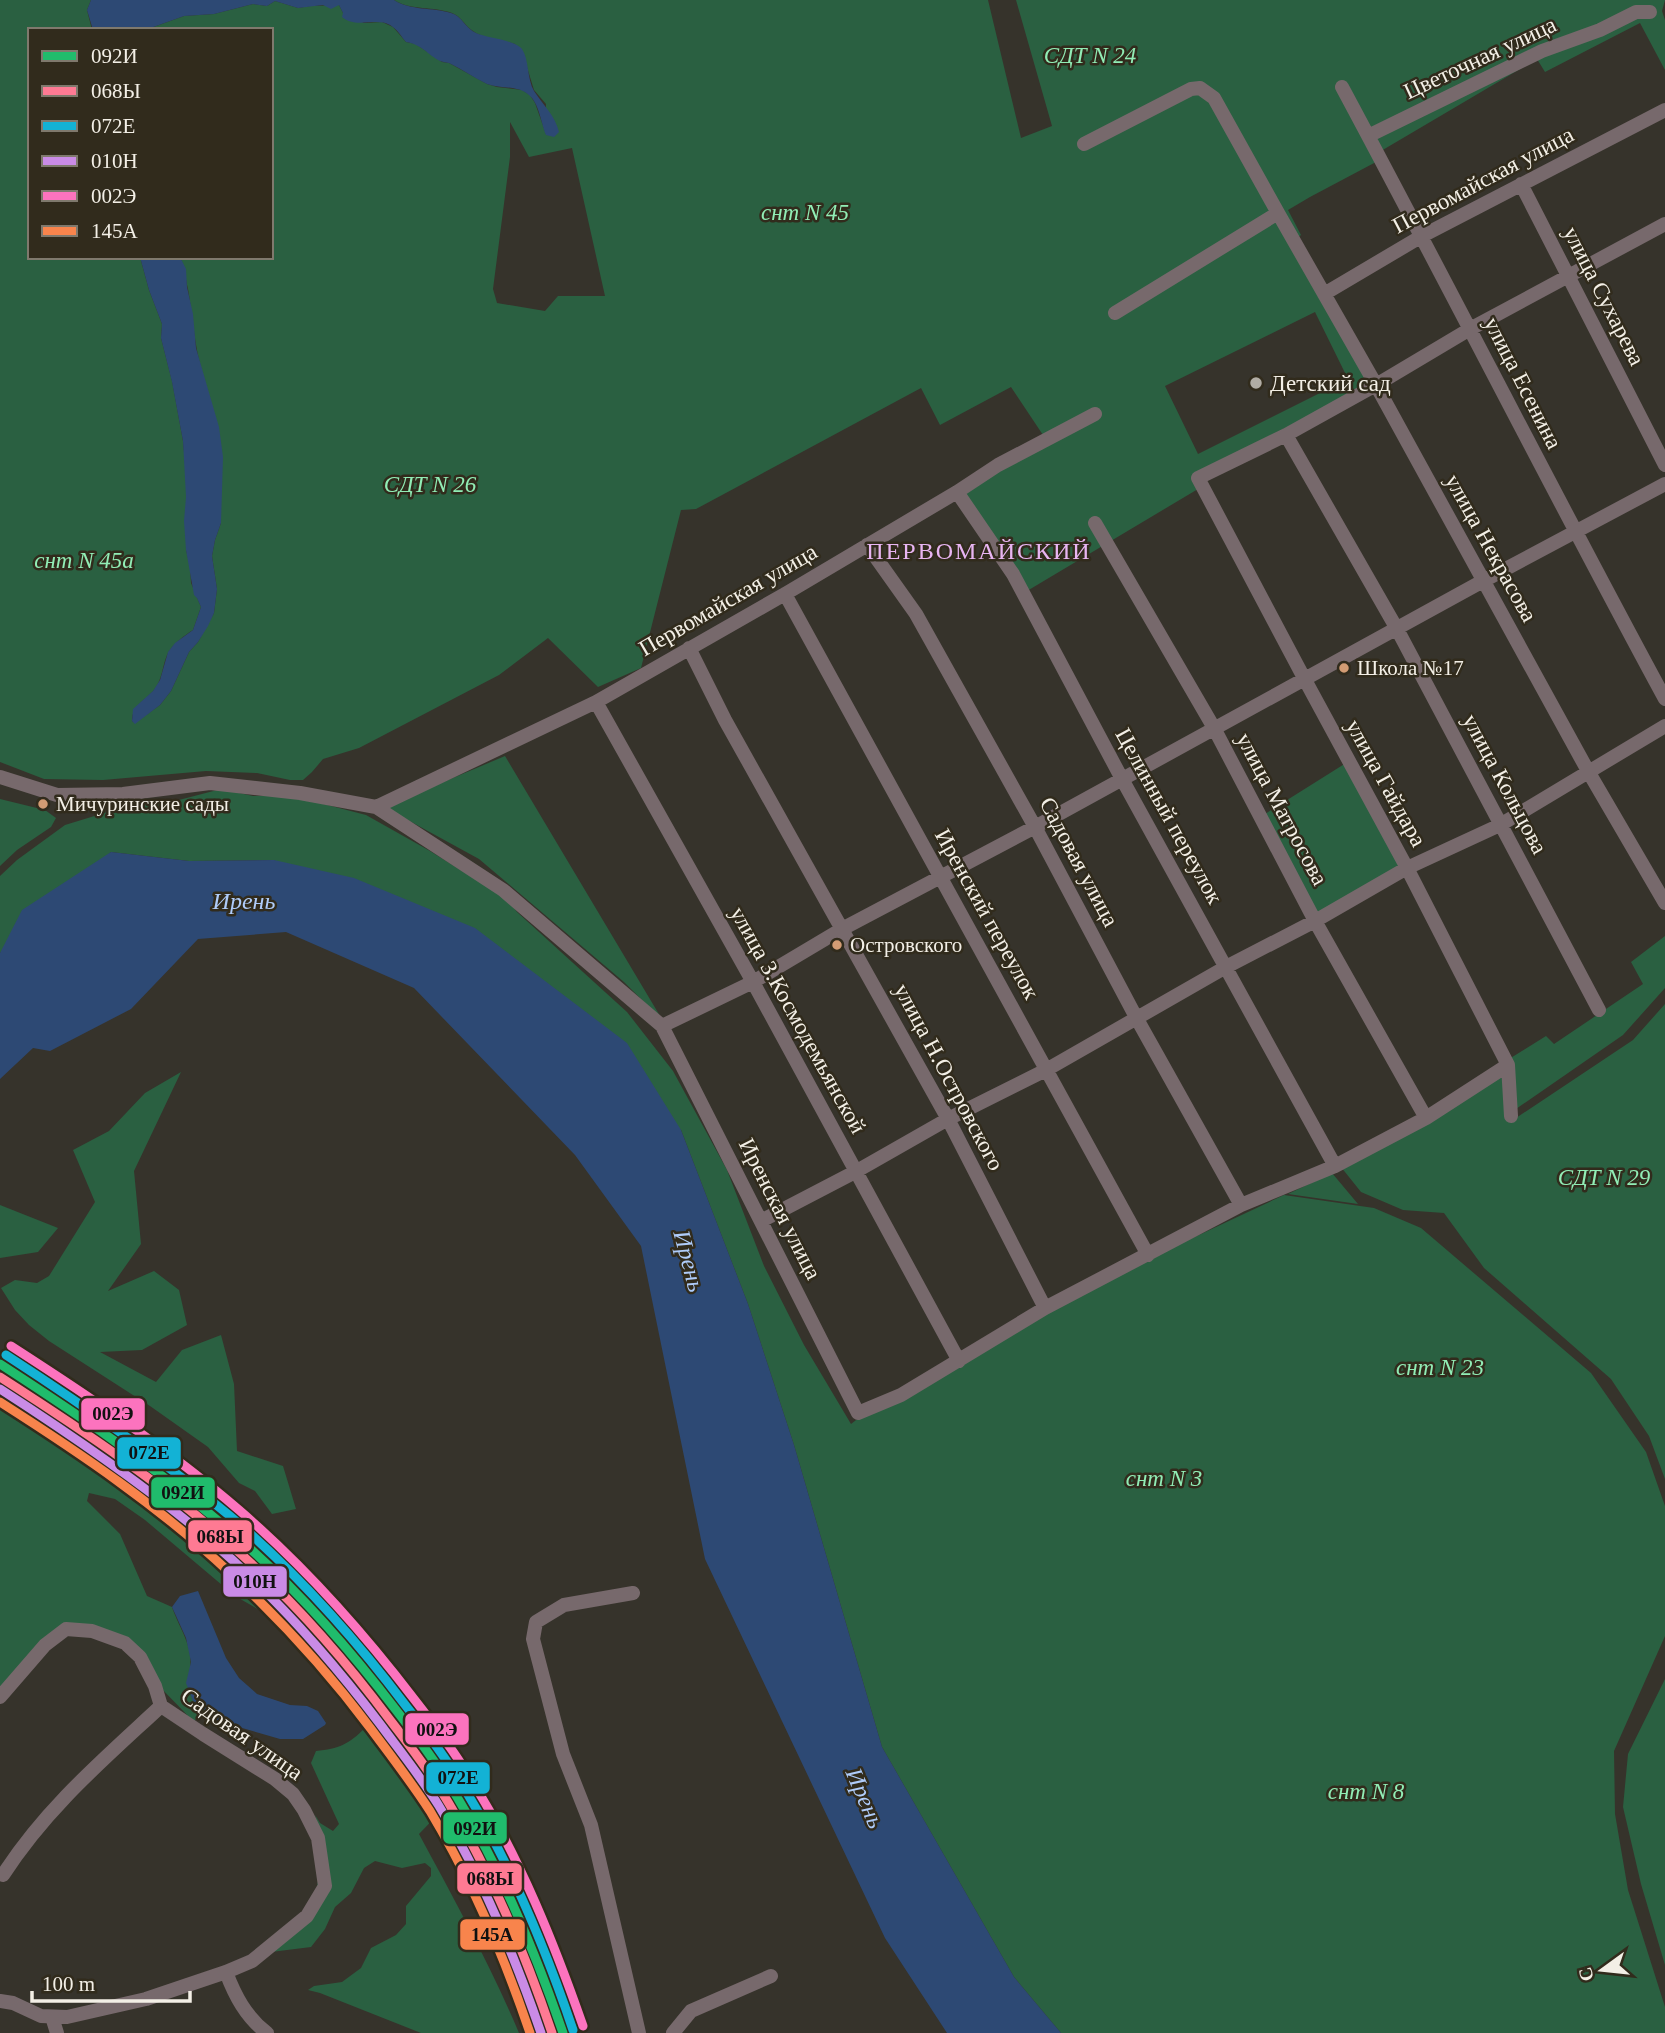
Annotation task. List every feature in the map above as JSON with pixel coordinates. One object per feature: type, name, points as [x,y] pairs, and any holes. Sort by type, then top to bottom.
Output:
[{"type":"street","name":"Цветочная улица","points":[[1368,136],[1542,51],[1600,30],[1636,12],[1650,12]]},
{"type":"street","name":"улица Есенина","points":[[1342,87],[1574,532],[1665,699]]},
{"type":"street","points":[[1084,144],[1191,89],[1200,88],[1214,98],[1278,213],[1115,313]]},
{"type":"street","name":"Первомайская улица","points":[[1324,294],[1422,236],[1665,110]]},
{"type":"street","name":"улица Сухарева","points":[[1521,184],[1665,466]]},
{"type":"street","name":"улица Некрасова","points":[[1278,213],[1376,385],[1588,771],[1665,903]]},
{"type":"street","points":[[1286,435],[1470,329],[1665,224]]},
{"type":"street","name":"Первомайская улица","points":[[376,807],[596,702],[785,594],[999,465],[1095,414]]},
{"type":"street","name":"улица Гайдара","points":[[1286,435],[1198,478],[1407,867],[1508,1065],[1511,1116]]},
{"type":"street","name":"улица Кольцова","points":[[1286,435],[1397,629],[1599,1010]]},
{"type":"street","points":[[0,777],[57,795],[124,794],[210,783],[300,793],[376,807],[503,890],[662,1026],[753,982],[842,929],[941,878],[1304,678],[1665,484]]},
{"type":"street","name":"Целинный переулок","points":[[957,492],[1013,574],[1122,779],[1335,1166]]},
{"type":"street","name":"улица Матросова","points":[[1095,523],[1214,728],[1315,921],[1426,1118]]},
{"type":"street","name":"Садовая улица","points":[[867,545],[916,614],[1241,1205]]},
{"type":"street","name":"Иренский переулок","points":[[785,594],[1149,1255]]},
{"type":"street","name":"улица Н.Островского","points":[[689,648],[725,720],[948,1119],[1045,1308]]},
{"type":"street","name":"улица З.Космодемьянской","points":[[596,702],[753,982],[959,1361]]},
{"type":"street","points":[[761,1221],[948,1119],[1046,1070],[1407,867],[1500,825],[1665,726]]},
{"type":"street","name":"Иренская улица","points":[[662,1026],[858,1413],[901,1395],[959,1361]]},
{"type":"street","points":[[959,1361],[1045,1308],[1241,1205],[1335,1166],[1426,1118],[1508,1065]]},
{"type":"street","points":[[633,1593],[564,1605],[536,1622],[533,1639],[562,1754],[592,1825],[639,2033]]},
{"type":"street","name":"Садовая улица","points":[[0,1697],[45,1645],[65,1629],[92,1631],[125,1643],[140,1657],[155,1686],[161,1706],[275,1779],[293,1794],[318,1838],[326,1886],[307,1916],[252,1961],[226,1972],[146,1999],[67,2017],[41,2016],[13,2003],[0,2001]]},
{"type":"street","name":"Садовая улица","points":[[2,1875],[22,1844],[48,1813],[161,1706]]},
{"type":"street","points":[[226,1972],[236,1998],[256,2025],[267,2033]]},
{"type":"street","points":[[673,2033],[691,2011],[771,1976]]},
{"type":"street","points":[[52,2017],[57,2033]]},
{"type":"green space","points":[[0,0],[91,0],[87,10],[92,28],[28,28],[28,259],[141,259],[162,324],[161,338],[183,441],[186,550],[191,583],[201,607],[193,630],[170,650],[157,686],[134,711],[132,721],[135,723],[160,705],[171,691],[189,652],[198,642],[214,613],[217,589],[212,556],[221,523],[202,371],[181,259],[273,259],[273,28],[151,28],[184,16],[214,14],[253,4],[267,6],[275,1],[298,8],[339,5],[343,13],[364,23],[382,22],[393,27],[406,42],[416,44],[442,62],[449,63],[487,84],[522,90],[530,95],[535,103],[546,134],[546,104],[534,90],[526,64],[515,44],[477,33],[452,13],[408,6],[394,0],[988,0],[1021,138],[1052,126],[1016,0],[1665,0],[1662,11],[1665,20],[1665,70],[1640,23],[1545,72],[1537,59],[1381,151],[1376,162],[1288,210],[1301,235],[1296,239],[1375,382],[1192,476],[1198,489],[1027,591],[961,493],[1043,435],[1011,387],[940,425],[921,388],[696,509],[681,510],[641,668],[598,687],[548,638],[499,675],[359,748],[323,759],[303,780],[257,773],[206,771],[103,780],[44,779],[0,762]],"holes":[[[510,122],[529,157],[572,148],[605,296],[558,296],[545,311],[497,303],[493,289],[510,157]],[[1315,312],[1348,379],[1198,454],[1165,386]]]},
{"type":"green space","points":[[505,756],[663,1021],[624,982],[479,859],[384,807]]},
{"type":"green space","points":[[1346,763],[1402,866],[1317,916],[1265,814]]},
{"type":"green space","points":[[221,789],[253,796],[289,795],[366,815],[507,899],[517,912],[627,1012],[673,1071],[727,1170],[764,1266],[804,1345],[851,1424],[1048,1311],[1152,1257],[1284,1195],[1374,1208],[1421,1228],[1591,1373],[1646,1452],[1665,1506],[1665,1636],[1614,1751],[1615,1814],[1628,1890],[1665,2007],[1665,2033],[1061,2033],[1014,1977],[882,1747],[794,1445],[748,1304],[681,1130],[274,860],[189,861],[111,852],[0,953],[0,876],[17,860],[65,825],[137,803],[179,800]]},
{"type":"green space","points":[[0,799],[45,810],[56,818],[51,827],[17,850],[0,866]]},
{"type":"green space","points":[[1665,936],[1665,988],[1623,1035],[1513,1111],[1509,1059],[1546,1036],[1554,1044],[1643,984],[1631,962]]},
{"type":"green space","name":"СДТ N 29","points":[[1665,1004],[1665,1479],[1649,1436],[1611,1379],[1484,1268],[1444,1213],[1403,1210],[1361,1192],[1341,1167],[1504,1074],[1516,1118],[1633,1040]]},
{"type":"green space","points":[[181,1072],[134,1171],[141,1244],[108,1291],[154,1271],[179,1290],[187,1325],[142,1350],[100,1352],[156,1382],[182,1350],[221,1335],[234,1384],[237,1451],[283,1466],[296,1509],[272,1514],[255,1491],[239,1483],[208,1447],[29,1325],[15,1310],[1,1288],[15,1280],[37,1283],[49,1276],[95,1202],[73,1150],[109,1131],[145,1093]]},
{"type":"green space","points":[[1332,1173],[1358,1204],[1288,1194]]},
{"type":"green space","points":[[0,1205],[58,1228],[38,1252],[0,1258]]},
{"type":"green space","points":[[0,1401],[147,1490],[295,1611],[387,1718],[447,1805],[419,1834],[484,1957],[519,2033],[421,2033],[308,1990],[314,1986],[342,1982],[361,1968],[371,1948],[396,1935],[406,1924],[406,1906],[431,1876],[431,1868],[425,1863],[402,1868],[375,1861],[364,1868],[351,1893],[335,1907],[325,1929],[311,1947],[271,1952],[312,1917],[324,1845],[315,1815],[320,1823],[333,1831],[339,1824],[311,1763],[316,1751],[343,1745],[365,1728],[298,1642],[268,1615],[235,1596],[145,1520],[115,1499],[89,1493],[87,1501],[120,1534],[147,1596],[172,1607],[189,1649],[188,1689],[197,1704],[208,1713],[200,1714],[194,1722],[157,1684],[143,1656],[64,1626],[0,1694]]},
{"type":"green space","points":[[1665,1679],[1665,1965],[1641,1884],[1623,1807],[1628,1754]]},
{"type":"water","points":[[91,0],[394,0],[407,6],[444,11],[458,17],[476,33],[513,43],[522,49],[534,91],[552,115],[559,132],[554,137],[546,135],[535,103],[525,92],[487,84],[449,63],[438,60],[420,47],[406,42],[390,25],[347,20],[342,17],[339,5],[331,9],[323,5],[298,8],[275,1],[267,6],[253,4],[214,14],[184,16],[151,28],[92,28],[87,10]]},
{"type":"water","points":[[141,259],[181,259],[186,269],[196,348],[219,427],[223,457],[221,523],[212,556],[217,589],[214,613],[198,642],[189,652],[171,691],[160,705],[135,724],[132,721],[133,709],[153,691],[160,680],[168,652],[175,643],[193,630],[201,607],[194,595],[186,550],[183,441],[161,338],[162,324]]},
{"type":"water","name":"Ирень","points":[[111,852],[189,861],[274,860],[354,878],[475,928],[627,1043],[681,1130],[748,1304],[794,1445],[882,1747],[1014,1977],[1061,2033],[947,2033],[885,1938],[705,1559],[641,1246],[575,1155],[414,988],[286,932],[198,939],[131,1009],[50,1051],[33,1048],[0,1079],[0,953],[22,910]]},
{"type":"water","points":[[198,1591],[226,1658],[239,1678],[257,1694],[318,1711],[325,1725],[303,1739],[280,1739],[218,1721],[193,1701],[186,1683],[191,1662],[186,1638],[172,1607],[180,1596]]},
{"type":"transit line","name":"002Э","points":[[11,1346],[128,1424],[239,1510],[309,1576],[374,1649],[446,1741],[492,1814],[535,1903],[583,2026]]},
{"type":"transit line","name":"072Е","points":[[6,1355],[120,1432],[230,1516],[301,1583],[366,1655],[438,1748],[483,1821],[526,1908],[573,2030]]},
{"type":"transit line","name":"092И","points":[[0,1364],[114,1441],[196,1503],[270,1567],[357,1660],[428,1752],[473,1825],[516,1912],[563,2033]]},
{"type":"transit line","name":"068Ы","points":[[0,1377],[94,1439],[185,1506],[262,1574],[338,1655],[420,1760],[464,1829],[506,1914],[552,2033]]},
{"type":"transit line","name":"010Н","points":[[0,1389],[108,1462],[211,1541],[279,1605],[341,1675],[418,1774],[455,1833],[496,1917],[541,2033]]},
{"type":"transit line","name":"145А","points":[[0,1402],[119,1482],[175,1525],[229,1572],[304,1647],[371,1729],[430,1811],[460,1864],[486,1919],[530,2033]]},
{"type":"place","name":"Детский сад","points":[[1256,383]]},
{"type":"place","name":"Школа №17","points":[[1344,668]]},
{"type":"place","name":"Мичуринские сады","points":[[43,804]]},
{"type":"place","name":"Островского","points":[[837,945]]},
{"type":"district","name":"ПЕРВОМАЙСКИЙ","points":[[979,551]]},
{"type":"park label","name":"СДТ N 24","points":[[1090,55]]},
{"type":"park label","name":"снт N 45","points":[[805,212]]},
{"type":"park label","name":"СДТ N 26","points":[[430,484]]},
{"type":"park label","name":"снт N 45а","points":[[84,560]]},
{"type":"park label","name":"снт N 23","points":[[1440,1367]]},
{"type":"park label","name":"снт N 3","points":[[1164,1478]]},
{"type":"park label","name":"снт N 8","points":[[1366,1791]]}]
